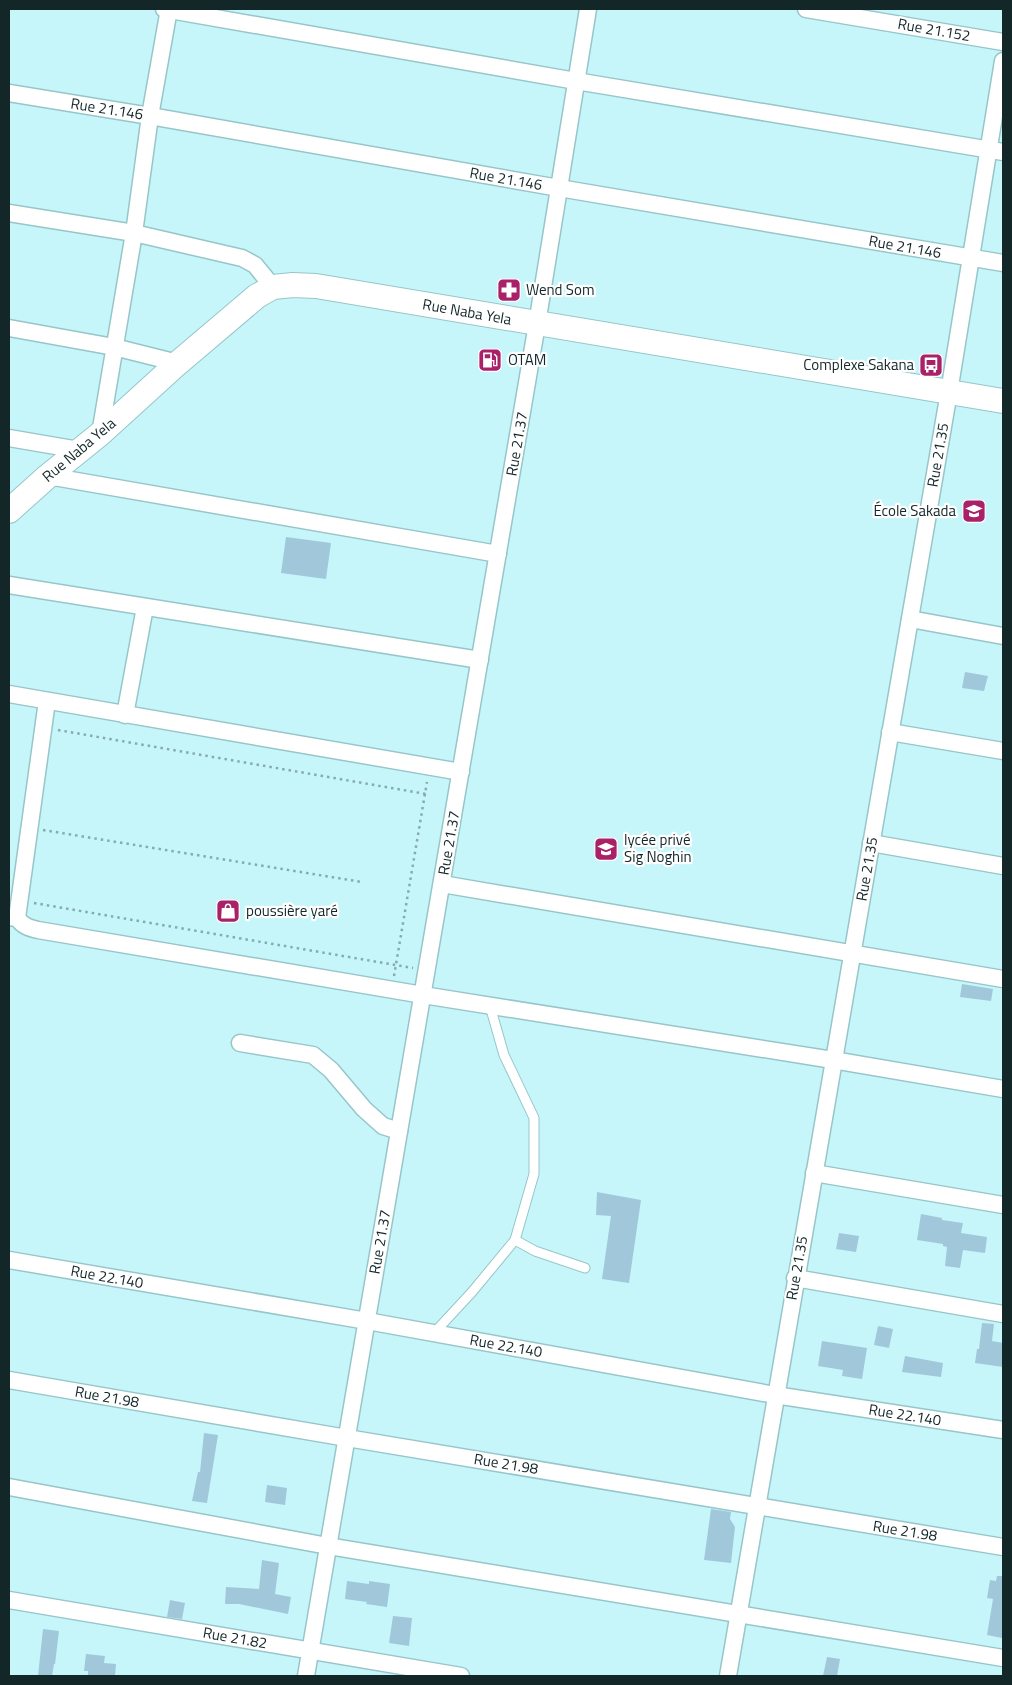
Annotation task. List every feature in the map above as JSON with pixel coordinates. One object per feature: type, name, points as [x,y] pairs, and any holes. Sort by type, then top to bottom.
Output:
[{"type":"street","points":[[100,434],[134,233],[167,9],[576,81],[996,151]]},
{"type":"street","name":"Rue 21.37","points":[[306,1676],[537,324],[588,9]]},
{"type":"street","name":"Rue 21.152","points":[[806,9],[1003,42]]},
{"type":"street","name":"Rue 21.35","points":[[728,1676],[971,258],[996,151],[1003,61]]},
{"type":"street","name":"Rue 21.146","points":[[9,93],[1003,263]]},
{"type":"street","points":[[9,213],[134,233],[242,258],[255,265],[273,287]]},
{"type":"street","name":"Rue Naba Yela","points":[[9,511],[48,476],[100,434],[178,363],[257,296],[273,287],[293,285],[316,286],[1003,401]]},
{"type":"street","points":[[9,328],[114,346],[178,363]]},
{"type":"street","points":[[9,438],[79,450]]},
{"type":"street","points":[[48,476],[498,554]]},
{"type":"street","points":[[9,585],[480,660]]},
{"type":"street","points":[[125,714],[144,607]]},
{"type":"street","points":[[910,619],[1003,636]]},
{"type":"street","points":[[9,694],[461,772]]},
{"type":"street","points":[[47,701],[20,900],[13,917],[28,928],[391,990],[1003,1089]]},
{"type":"street","points":[[890,732],[1003,751]]},
{"type":"street","points":[[871,843],[1003,866]]},
{"type":"street","points":[[442,884],[1003,979]]},
{"type":"street","points":[[240,1043],[313,1055],[331,1070],[364,1109],[383,1126],[399,1131]]},
{"type":"street","points":[[814,1173],[1003,1205]]},
{"type":"street","name":"Rue 22.140","points":[[9,1260],[367,1321],[775,1395],[1003,1430]]},
{"type":"street","points":[[796,1278],[1003,1314]]},
{"type":"street","name":"Rue 21.98","points":[[9,1380],[1003,1547]]},
{"type":"street","points":[[9,1487],[328,1546],[1003,1658]]},
{"type":"street","name":"Rue 21.82","points":[[9,1600],[461,1676]]},
{"type":"lane","points":[[434,1333],[472,1292],[514,1240],[534,1174],[534,1118],[504,1055],[490,1006]]},
{"type":"lane","points":[[514,1240],[535,1251],[585,1268]]},
{"type":"path","points":[[44,727],[426,794]]},
{"type":"path","points":[[391,990],[430,767]]},
{"type":"path","points":[[30,828],[362,882]]},
{"type":"path","points":[[20,900],[427,971]]},
{"type":"building","points":[[286,537],[331,543],[326,579],[281,573]]},
{"type":"building","points":[[965,672],[988,676],[984,691],[962,688]]},
{"type":"building","points":[[962,984],[993,989],[991,1001],[960,997]]},
{"type":"building","points":[[597,1192],[641,1200],[629,1283],[602,1279],[611,1216],[596,1215]]},
{"type":"building","points":[[921,1214],[963,1223],[961,1233],[987,1237],[985,1253],[963,1250],[960,1268],[945,1266],[947,1247],[943,1246],[943,1244],[917,1240]]},
{"type":"building","points":[[839,1233],[859,1236],[856,1252],[836,1249]]},
{"type":"building","points":[[982,1323],[994,1324],[992,1341],[1003,1343],[1003,1367],[975,1363],[977,1349],[979,1349]]},
{"type":"building","points":[[878,1326],[893,1329],[889,1348],[874,1345]]},
{"type":"building","points":[[822,1341],[867,1348],[862,1379],[842,1376],[843,1370],[818,1366]]},
{"type":"building","points":[[905,1356],[943,1363],[941,1377],[902,1372]]},
{"type":"building","points":[[204,1433],[218,1435],[207,1503],[192,1501],[198,1472],[200,1472]]},
{"type":"building","points":[[267,1485],[287,1488],[285,1505],[265,1502]]},
{"type":"building","points":[[711,1509],[731,1512],[730,1519],[735,1527],[731,1563],[704,1560]]},
{"type":"building","points":[[262,1560],[279,1563],[275,1594],[291,1597],[288,1614],[239,1604],[225,1604],[226,1587],[259,1589]]},
{"type":"building","points":[[997,1576],[1003,1576],[1002,1638],[987,1635],[993,1599],[987,1598],[990,1580],[996,1581]]},
{"type":"building","points":[[347,1581],[369,1584],[369,1581],[390,1584],[387,1607],[345,1599]]},
{"type":"building","points":[[170,1600],[185,1603],[182,1619],[167,1617]]},
{"type":"building","points":[[393,1616],[412,1618],[409,1646],[389,1643]]},
{"type":"building","points":[[43,1629],[59,1631],[52,1676],[38,1676]]},
{"type":"building","points":[[86,1654],[105,1656],[104,1663],[116,1664],[115,1676],[88,1676],[88,1671],[84,1671]]},
{"type":"building","points":[[827,1657],[840,1659],[837,1676],[823,1676]]},
{"type":"place","name":"Wend Som","points":[[509,290]]},
{"type":"place","name":"OTAM","points":[[490,360]]},
{"type":"place","name":"Complexe Sakana","points":[[931,365]]},
{"type":"place","name":"École Sakada","points":[[974,511]]},
{"type":"place","name":"lycée privé Sig Noghin","points":[[606,849]]},
{"type":"place","name":"poussière yaré","points":[[228,911]]}]
